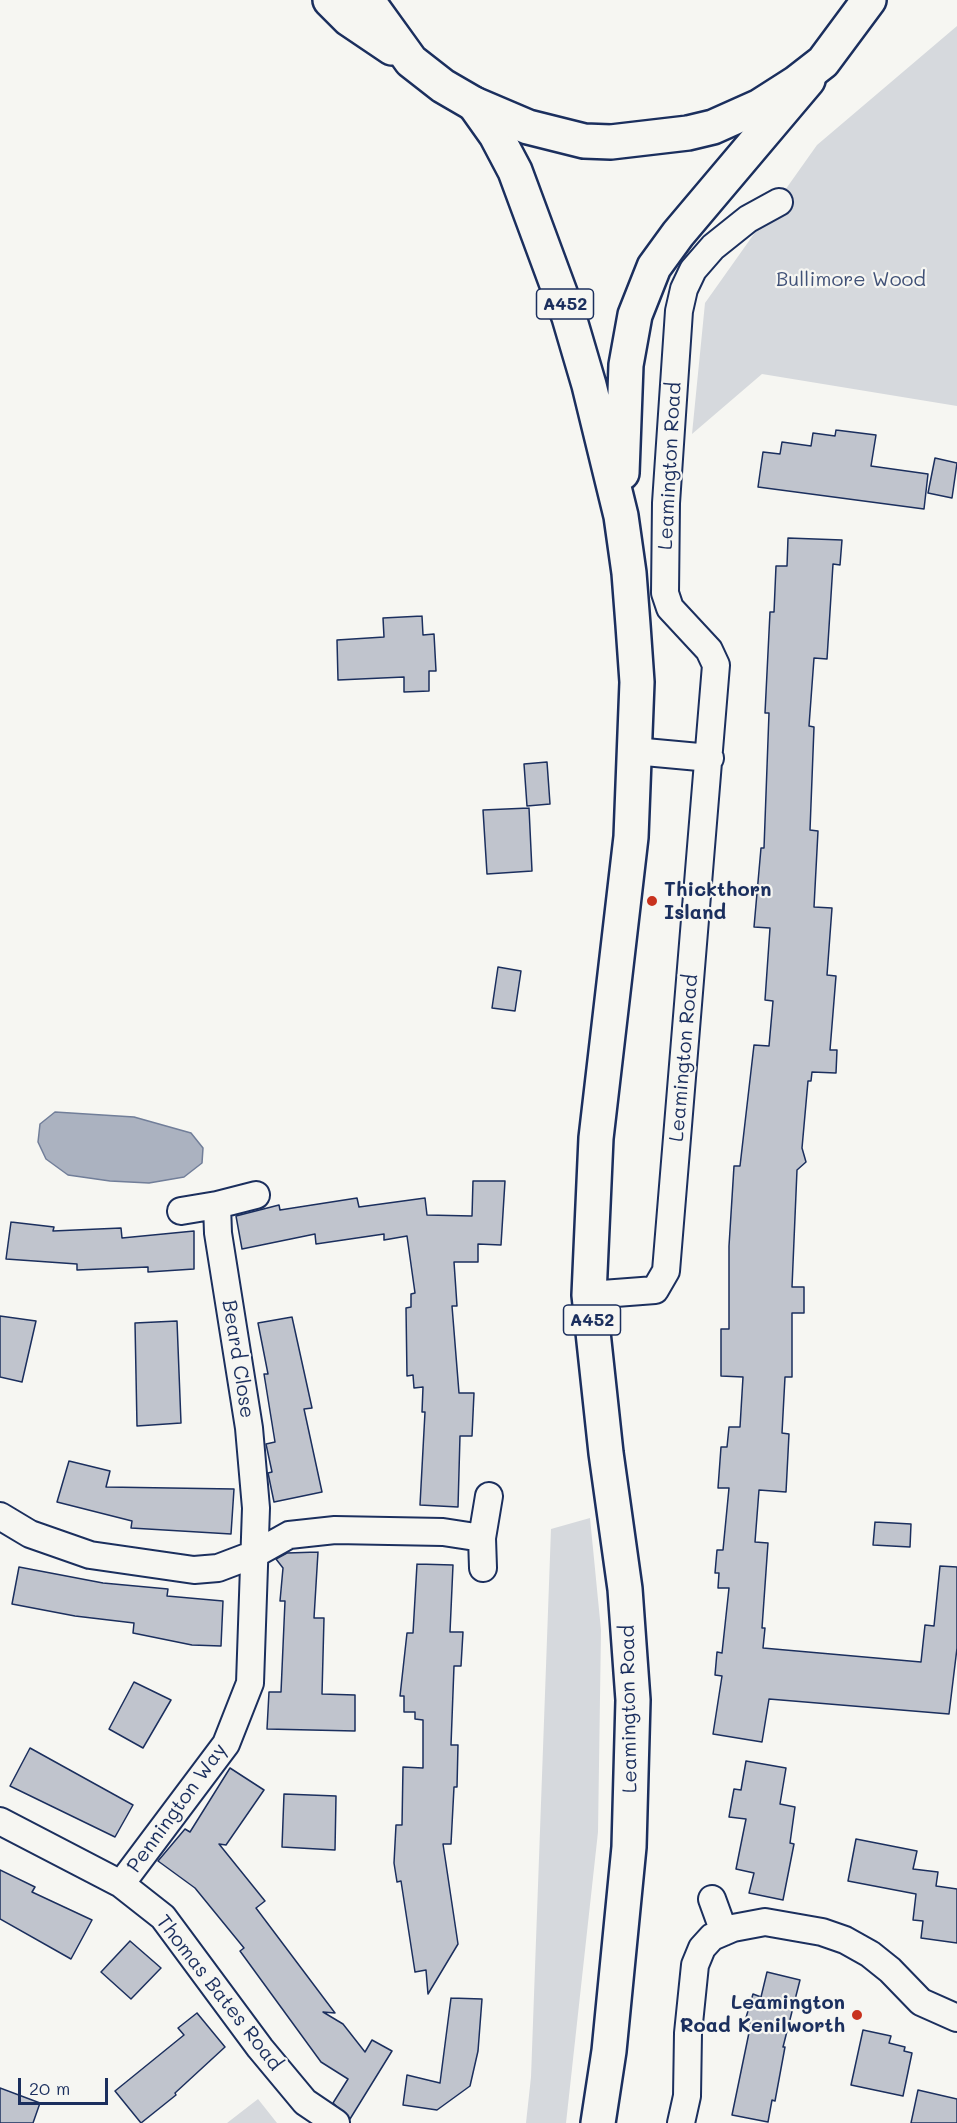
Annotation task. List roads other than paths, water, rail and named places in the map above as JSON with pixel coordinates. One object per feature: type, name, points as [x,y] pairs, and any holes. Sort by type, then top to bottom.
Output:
[{"type":"main road","points":[[330,0],[349,19],[443,86],[474,104],[528,127],[584,141],[635,141],[713,127],[760,106],[823,62],[869,0]]},
{"type":"main road","points":[[367,0],[411,61]]},
{"type":"main road","name":"Leamington Road","points":[[621,516],[626,365],[635,315],[654,267],[678,234],[823,62]]},
{"type":"main road","name":"Leamington Road","points":[[474,104],[496,135],[515,171],[547,252],[589,385],[621,516],[629,573],[637,682],[631,837],[596,1138],[589,1295],[605,1442],[625,1589],[630,1641],[633,1723],[628,1869],[609,2051],[598,2123]]},
{"type":"street","name":"Leamington Road","points":[[589,1295],[655,1290],[666,1271],[716,665],[714,656],[670,608],[665,592],[666,503],[680,311],[684,289],[693,270],[713,247],[748,219],[780,202]]},
{"type":"street","points":[[634,751],[710,758]]},
{"type":"street","points":[[181,1211],[256,1195]]},
{"type":"street","name":"Beard Close","points":[[217,1205],[218,1233],[249,1428],[256,1509],[255,1554]]},
{"type":"street","points":[[483,1568],[482,1538],[489,1496]]},
{"type":"street","points":[[0,1516],[30,1534],[90,1555],[194,1569],[218,1568],[255,1554],[290,1535],[335,1530],[443,1532],[482,1538]]},
{"type":"street","name":"Pennington Way","points":[[121,1884],[226,1744],[250,1683],[255,1554]]},
{"type":"street","name":"Thomas Bates Road","points":[[0,1821],[121,1884],[163,1917],[260,2048],[305,2102],[336,2123]]},
{"type":"street","points":[[712,1899],[724,1932]]},
{"type":"street","points":[[681,2123],[687,2096],[688,2033],[695,1965],[702,1948],[712,1937],[724,1932],[749,1923],[765,1922],[822,1932],[845,1940],[858,1946],[890,1970],[921,2002],[957,2018]]},
{"type":"place","name":"Thickthorn Island","points":[[652,901]]},
{"type":"place","name":"Leamington Road Kenilworth","points":[[857,2015]]},
{"type":"park label","name":"Bullimore Wood","points":[[851,280]]}]
